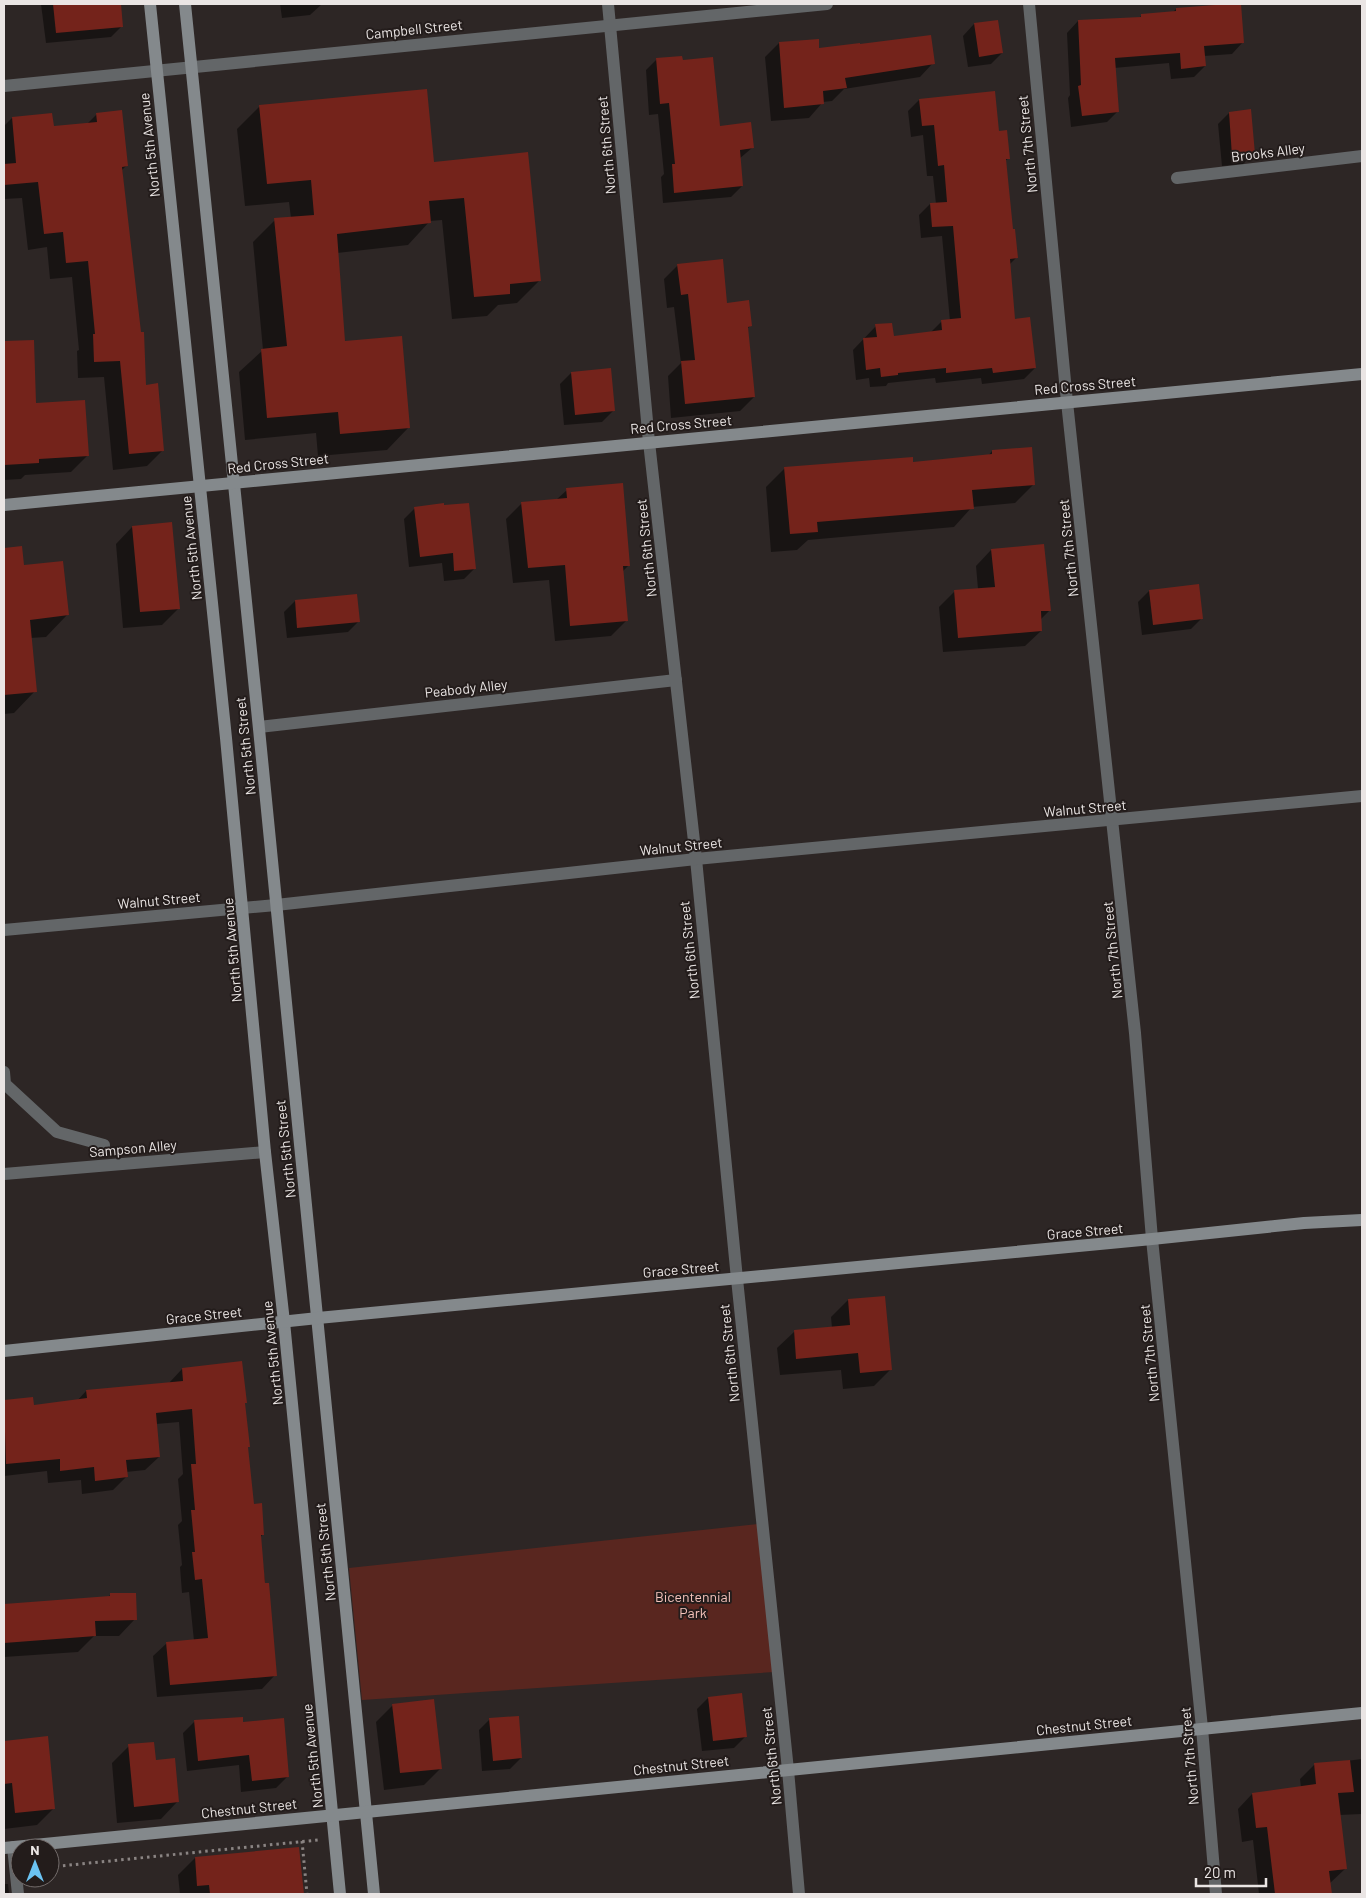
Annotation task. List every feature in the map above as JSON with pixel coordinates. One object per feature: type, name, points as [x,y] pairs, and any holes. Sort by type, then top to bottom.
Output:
[{"type":"street","name":"North 5th Avenue","points":[[150,4],[243,908],[340,1894]]},
{"type":"street","points":[[185,4],[233,483]]},
{"type":"street","name":"North 6th Street","points":[[608,4],[649,442],[696,859],[788,1770],[798,1894]]},
{"type":"street","name":"Campbell Street","points":[[4,86],[610,24],[827,4]]},
{"type":"street","name":"North 7th Street","points":[[1029,4],[1067,402],[1135,1033],[1152,1239],[1202,1728],[1216,1894]]},
{"type":"street","name":"Brooks Alley","points":[[1177,178],[1362,156]]},
{"type":"street","name":"Red Cross Street","points":[[4,505],[1362,374]]},
{"type":"street","name":"North 5th Street","points":[[233,483],[318,1318],[365,1812]]},
{"type":"street","name":"Peabody Alley","points":[[259,727],[676,680]]},
{"type":"street","name":"Walnut Street","points":[[4,930],[243,908],[696,859],[1362,796]]},
{"type":"street","points":[[4,1072],[5,1084],[57,1132],[104,1145]]},
{"type":"street","name":"Sampson Alley","points":[[4,1174],[266,1152]]},
{"type":"street","name":"Grace Street","points":[[4,1351],[318,1318],[1304,1223],[1362,1220]]},
{"type":"street","name":"Chestnut Street","points":[[8,1847],[1362,1713]]},
{"type":"street","points":[[365,1812],[374,1894]]},
{"type":"street","points":[[8,1847],[18,1894]]},
{"type":"path","points":[[299,1818],[307,1894]]},
{"type":"path","points":[[60,1866],[335,1838]]},
{"type":"green space","name":"Bicentennial Park","points":[[758,1524],[774,1672],[362,1700],[349,1568]]},
{"type":"building","points":[[53,4],[121,4],[123,27],[56,33]]},
{"type":"building","points":[[1241,4],[1244,43],[1204,46],[1206,66],[1181,69],[1180,53],[1115,58],[1119,112],[1082,116],[1078,86],[1081,85],[1078,20],[1141,17],[1141,14],[1176,11],[1176,8]]},
{"type":"building","points":[[998,20],[1003,53],[979,57],[974,23]]},
{"type":"building","points":[[931,35],[935,64],[845,78],[847,88],[823,91],[824,104],[784,108],[779,42],[819,39],[819,48]]},
{"type":"building","points":[[682,56],[683,60],[713,57],[720,126],[751,122],[754,148],[740,150],[743,186],[674,193],[672,164],[675,164],[669,103],[660,104],[656,58]]},
{"type":"building","points":[[427,89],[434,162],[528,152],[541,281],[510,284],[510,294],[474,297],[464,198],[429,201],[431,223],[337,234],[345,341],[402,336],[410,428],[340,434],[338,412],[267,418],[261,349],[287,346],[274,218],[314,215],[311,180],[267,184],[259,105]]},
{"type":"building","points":[[995,91],[999,131],[1007,130],[1010,159],[1006,159],[1018,258],[1010,259],[1015,319],[1030,317],[1036,368],[993,373],[992,368],[946,373],[946,368],[898,373],[898,375],[881,377],[880,368],[866,370],[863,338],[877,337],[875,324],[892,323],[894,336],[942,330],[941,320],[961,318],[953,226],[932,227],[930,203],[947,202],[944,165],[938,166],[934,125],[922,126],[919,99]]},
{"type":"building","points":[[1251,109],[1255,154],[1232,156],[1229,112]]},
{"type":"building","points":[[122,110],[128,166],[122,167],[141,332],[144,332],[146,385],[158,383],[164,451],[129,454],[120,361],[94,362],[93,334],[95,334],[88,261],[66,263],[63,232],[44,234],[38,182],[4,185],[4,164],[16,163],[12,117],[52,113],[54,126],[97,122],[96,113]]},
{"type":"building","points":[[723,259],[727,303],[749,300],[752,326],[748,327],[755,397],[685,404],[681,361],[695,360],[688,294],[681,295],[677,264]]},
{"type":"building","points":[[34,340],[36,403],[85,400],[89,456],[39,459],[39,463],[4,465],[4,341]]},
{"type":"building","points":[[611,368],[615,411],[575,415],[571,372]]},
{"type":"building","points":[[1032,447],[1035,485],[972,490],[974,509],[817,522],[818,532],[790,534],[784,467],[913,457],[913,462],[992,454],[992,450]]},
{"type":"building","points":[[623,483],[630,566],[623,566],[628,621],[570,626],[565,565],[528,568],[521,502],[567,498],[566,488]]},
{"type":"building","points":[[444,503],[444,505],[469,503],[476,569],[454,571],[453,553],[420,557],[414,507]]},
{"type":"building","points":[[172,522],[180,609],[140,612],[132,526]]},
{"type":"building","points":[[1044,544],[1051,611],[1041,611],[1042,631],[958,638],[954,590],[995,587],[991,549]]},
{"type":"building","points":[[22,546],[24,565],[63,561],[69,615],[30,620],[37,692],[4,695],[4,548]]},
{"type":"building","points":[[1199,584],[1203,619],[1153,625],[1149,590]]},
{"type":"building","points":[[357,594],[360,622],[297,628],[295,600]]},
{"type":"building","points":[[885,1296],[892,1370],[860,1373],[858,1353],[796,1359],[794,1330],[850,1325],[848,1299]]},
{"type":"building","points":[[242,1361],[254,1504],[262,1503],[264,1535],[261,1535],[265,1583],[269,1583],[277,1676],[170,1685],[166,1642],[208,1638],[202,1579],[195,1580],[192,1552],[195,1552],[191,1510],[195,1510],[191,1464],[196,1464],[192,1409],[156,1413],[160,1457],[126,1460],[128,1477],[95,1481],[94,1467],[60,1471],[60,1459],[6,1464],[4,1400],[33,1397],[34,1405],[87,1398],[86,1390],[183,1381],[182,1368]]},
{"type":"building","points":[[110,1593],[136,1593],[137,1620],[95,1621],[96,1636],[4,1643],[4,1604],[110,1596]]},
{"type":"building","points":[[742,1693],[747,1737],[713,1741],[708,1697]]},
{"type":"building","points":[[434,1699],[442,1769],[400,1773],[392,1704]]},
{"type":"building","points":[[519,1716],[522,1758],[493,1761],[489,1718]]},
{"type":"building","points":[[243,1717],[243,1722],[284,1718],[289,1777],[252,1781],[249,1755],[198,1761],[194,1720]]},
{"type":"building","points":[[48,1736],[55,1809],[15,1813],[12,1783],[4,1784],[4,1741]]},
{"type":"building","points":[[154,1742],[156,1760],[175,1758],[179,1802],[134,1807],[128,1744]]},
{"type":"building","points":[[1350,1760],[1354,1792],[1338,1793],[1347,1869],[1329,1871],[1332,1894],[1275,1894],[1267,1827],[1256,1828],[1252,1793],[1316,1784],[1314,1763]]},
{"type":"building","points":[[299,1847],[304,1894],[210,1894],[209,1885],[197,1886],[195,1857]]}]
